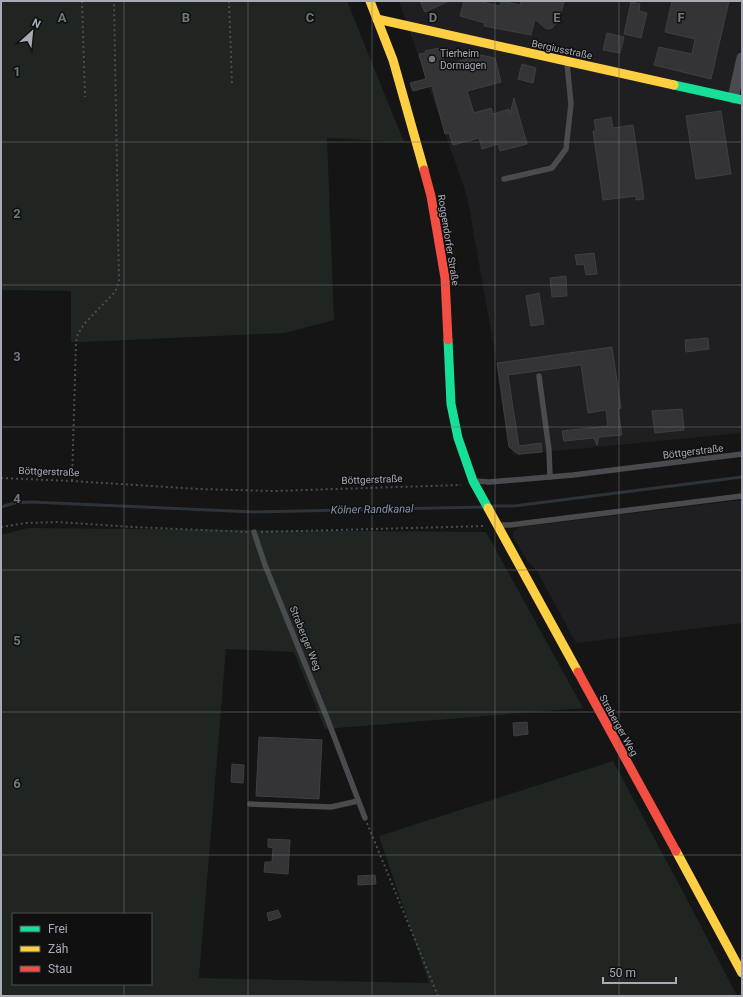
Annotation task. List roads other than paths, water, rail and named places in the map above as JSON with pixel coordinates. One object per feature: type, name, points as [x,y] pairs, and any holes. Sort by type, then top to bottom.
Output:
[{"type":"main road","name":"Roggendorfer Straße","points":[[370,1],[393,60],[431,196],[445,278],[451,404],[458,438],[474,484]]},
{"type":"main road","name":"Bergiusstraße","points":[[377,19],[737,99]]},
{"type":"main road","name":"Straberger Weg","points":[[474,484],[742,974]]},
{"type":"street","points":[[737,99],[742,58]]},
{"type":"lane","points":[[504,179],[552,168],[566,149],[571,104],[566,61]]},
{"type":"lane","points":[[540,376],[549,450],[550,478]]},
{"type":"lane","name":"Böttgerstraße","points":[[474,484],[550,478],[742,454]]},
{"type":"lane","points":[[496,523],[517,524],[742,496]]},
{"type":"lane","name":"Straberger Weg","points":[[254,532],[265,565],[327,718],[365,818]]},
{"type":"lane","points":[[250,804],[331,807],[358,801]]},
{"type":"waterway","name":"Kölner Randkanal","points":[[492,506],[514,506],[742,477]]},
{"type":"waterway","name":"Kölner Randkanal","points":[[1,507],[14,503],[31,502],[254,512],[482,507]]},
{"type":"place","name":"Tierheim Dormagen","points":[[432,59]]}]
